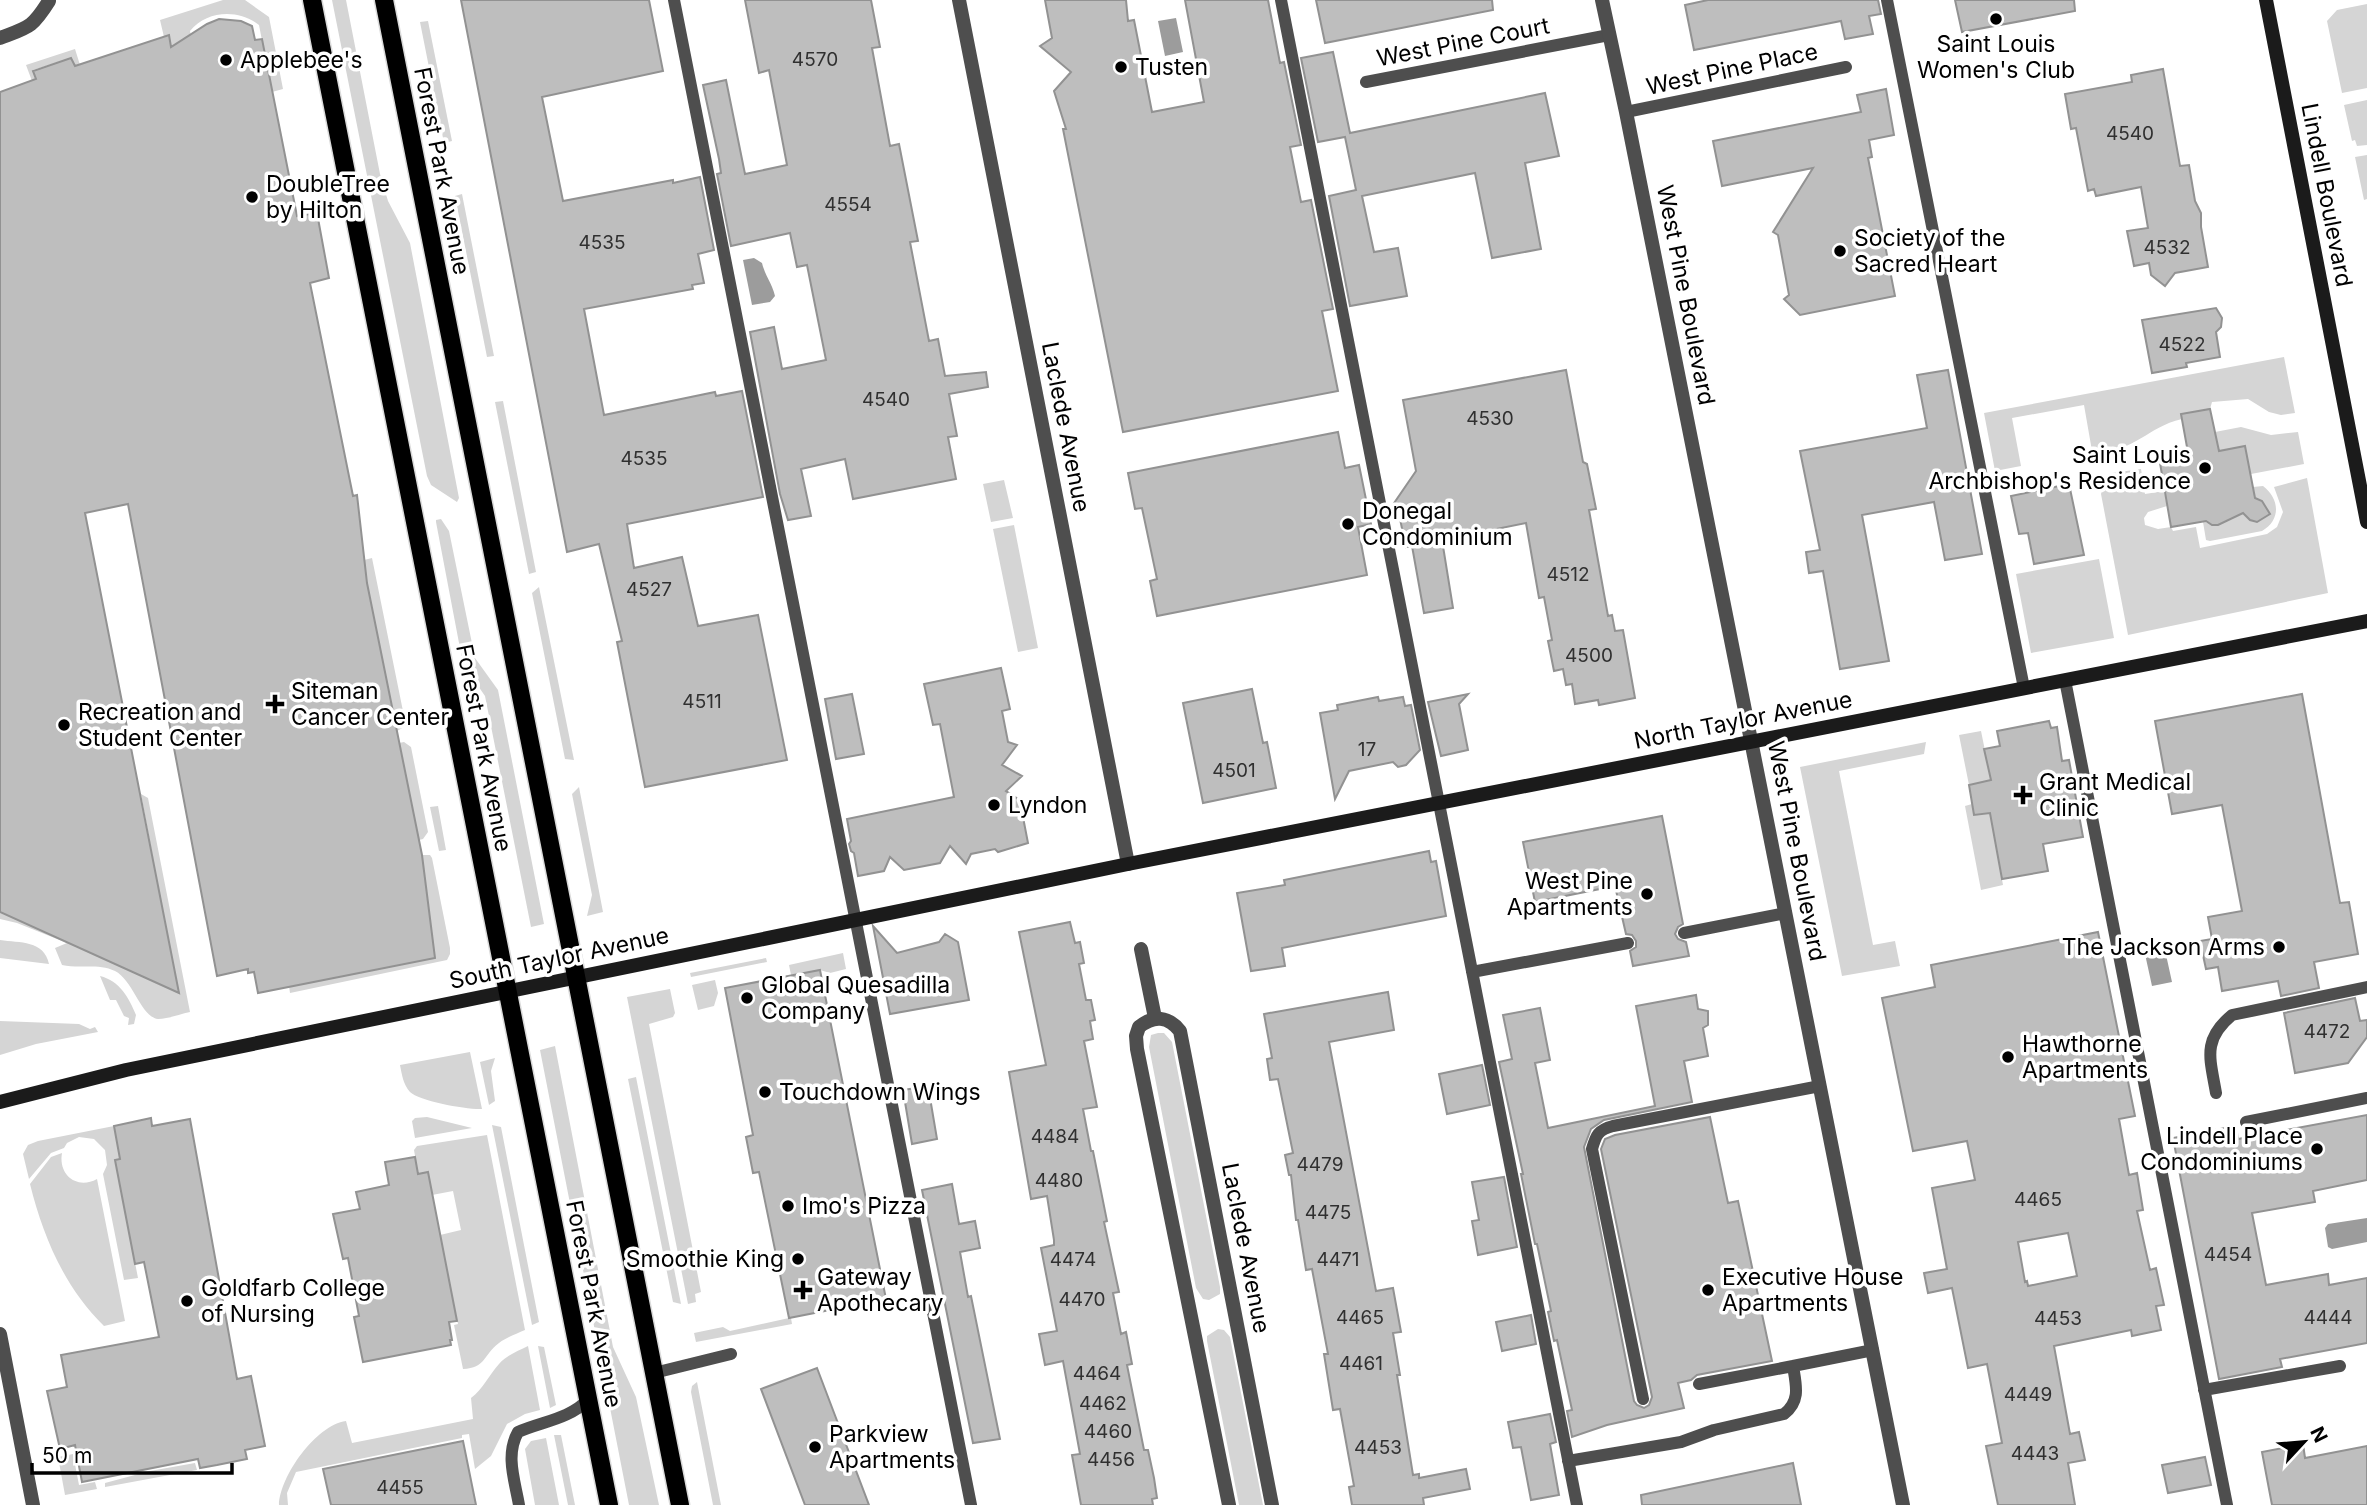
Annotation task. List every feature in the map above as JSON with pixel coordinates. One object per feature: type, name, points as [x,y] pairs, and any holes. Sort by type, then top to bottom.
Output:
[{"type":"main road","name":"Forest Park Avenue","points":[[312,0],[609,1505]]},
{"type":"main road","name":"Forest Park Avenue","points":[[384,0],[680,1505]]},
{"type":"street","points":[[0,38],[30,27],[37,21],[49,0]]},
{"type":"street","name":"Laclede Avenue","points":[[959,0],[1128,864]]},
{"type":"street","name":"West Pine Boulevard","points":[[1602,0],[1903,1505]]},
{"type":"street","name":"Lindell Boulevard","points":[[2266,0],[2367,522]]},
{"type":"street","name":"North Taylor Avenue","points":[[1128,864],[2367,621]]},
{"type":"street","name":"South Taylor Avenue","points":[[0,1102],[127,1070],[1128,864]]},
{"type":"street","points":[[1141,949],[1155,1018],[1139,1027],[1136,1036],[1137,1049],[1229,1505]]},
{"type":"street","name":"Laclede Avenue","points":[[1155,1018],[1173,1022],[1181,1031],[1272,1505]]},
{"type":"street","points":[[0,1334],[33,1505]]},
{"type":"lane","points":[[674,0],[971,1505]]},
{"type":"lane","points":[[1281,0],[1577,1505]]},
{"type":"lane","points":[[1887,0],[2024,688]]},
{"type":"lane","name":"West Pine Court","points":[[1366,82],[1609,35]]},
{"type":"lane","name":"West Pine Place","points":[[1626,112],[1846,67]]},
{"type":"lane","points":[[2065,680],[2227,1505]]},
{"type":"lane","points":[[1684,933],[1786,913]]},
{"type":"lane","points":[[1472,972],[1628,943]]},
{"type":"lane","points":[[2216,1093],[2210,1044],[2216,1028],[2232,1015],[2367,987]]},
{"type":"lane","points":[[1643,1399],[1592,1149],[1596,1134],[1601,1129],[1613,1126],[1820,1086]]},
{"type":"lane","points":[[2246,1122],[2367,1098]]},
{"type":"lane","points":[[1699,1384],[1873,1350]]},
{"type":"lane","points":[[654,1373],[732,1354]]},
{"type":"lane","points":[[1568,1461],[1681,1442],[1714,1430],[1784,1414],[1795,1403],[1797,1395],[1793,1366]]},
{"type":"lane","points":[[2204,1390],[2340,1366]]},
{"type":"lane","points":[[519,1505],[511,1458],[512,1444],[518,1433],[565,1418],[589,1399]]},
{"type":"shaded area","points":[[223,0],[245,0],[269,17],[283,89],[272,92],[259,25],[242,16],[223,14],[205,19],[190,31],[194,52],[173,56],[169,36],[164,37],[160,20]]},
{"type":"shaded area","points":[[332,0],[346,0],[380,174],[388,201],[410,243],[459,498],[457,502],[431,485],[427,476]]},
{"type":"shaded area","points":[[2367,4],[2367,88],[2342,93],[2327,21],[2337,10]]},
{"type":"shaded area","points":[[1176,18],[1183,52],[1165,56],[1158,21]]},
{"type":"shaded area","points":[[428,21],[452,141],[444,143],[420,22]]},
{"type":"shaded area","points":[[75,49],[80,65],[75,66],[71,58],[33,70],[36,79],[32,81],[26,65]]},
{"type":"shaded area","points":[[2367,100],[2367,145],[2357,146],[2355,140],[2352,141],[2344,105]]},
{"type":"shaded area","points":[[2367,155],[2367,199],[2364,200],[2355,157]]},
{"type":"shaded area","points":[[462,194],[494,356],[487,357],[455,196]]},
{"type":"shaded area","points":[[754,258],[762,263],[775,296],[770,302],[752,305],[743,260]]},
{"type":"shaded area","points":[[2284,357],[2295,413],[2281,415],[2269,412],[2248,399],[2212,402],[2210,409],[2182,414],[2182,419],[2158,428],[2130,444],[2107,451],[2092,451],[2084,405],[2012,418],[2021,466],[1995,471],[1984,413]]},
{"type":"shaded area","points":[[503,401],[536,572],[529,574],[495,402]]},
{"type":"shaded area","points":[[2241,427],[2271,435],[2298,432],[2304,464],[2251,474],[2245,446],[2218,451],[2215,432]]},
{"type":"shaded area","points":[[2141,469],[2145,494],[2164,491],[2167,506],[2148,512],[2144,518],[2145,525],[2158,529],[2171,527],[2173,531],[2196,527],[2200,548],[2267,534],[2277,527],[2283,512],[2274,487],[2307,478],[2328,593],[2128,635],[2101,494],[2105,477],[2112,473]]},
{"type":"shaded area","points":[[1004,480],[1013,518],[991,522],[983,484]]},
{"type":"shaded area","points":[[2263,486],[2273,497],[2276,509],[2273,521],[2268,526],[2262,531],[2206,540],[2203,522],[2220,524],[2229,515],[2243,513],[2250,520],[2257,522],[2265,517],[2267,509],[2262,501],[2255,498],[2253,487]]},
{"type":"shaded area","points":[[441,519],[449,531],[475,658],[498,690],[544,924],[531,927],[485,696],[463,664],[436,522]]},
{"type":"shaded area","points":[[1014,525],[1038,648],[1018,652],[993,529]]},
{"type":"shaded area","points":[[372,558],[406,726],[397,731],[367,583],[364,560]]},
{"type":"shaded area","points":[[2099,559],[2114,638],[2031,653],[2016,574]]},
{"type":"shaded area","points":[[539,587],[574,760],[565,759],[532,593]]},
{"type":"shaded area","points":[[1981,731],[1991,780],[1969,785],[1959,735]]},
{"type":"shaded area","points":[[404,742],[411,747],[428,832],[419,840],[399,743]]},
{"type":"shaded area","points":[[1926,742],[1924,754],[1839,771],[1873,945],[1895,941],[1900,966],[1842,976],[1800,767]]},
{"type":"shaded area","points":[[579,787],[603,912],[587,916],[592,895],[572,794]]},
{"type":"shaded area","points":[[141,794],[148,798],[190,1012],[162,1019],[152,1017],[147,1012],[127,982],[115,971],[102,967],[62,965],[55,948],[67,943],[0,919],[0,912],[178,992]]},
{"type":"shaded area","points":[[1972,804],[1975,815],[1990,813],[2003,885],[1981,890],[1965,806]]},
{"type":"shaded area","points":[[438,806],[446,850],[439,851],[430,807]]},
{"type":"shaded area","points":[[422,855],[430,855],[432,858],[450,948],[447,960],[290,993],[289,986],[434,958]]},
{"type":"shaded area","points":[[0,940],[37,947],[46,956],[49,964],[0,958]]},
{"type":"shaded area","points":[[2163,941],[2172,982],[2152,986],[2143,945]]},
{"type":"shaded area","points":[[843,953],[846,969],[830,973],[820,970],[791,975],[789,965]]},
{"type":"shaded area","points":[[766,958],[767,962],[691,977],[690,973]]},
{"type":"shaded area","points":[[100,976],[113,982],[127,997],[136,1015],[134,1024],[128,1025],[129,1018],[124,1016],[116,1000],[110,1000]]},
{"type":"shaded area","points":[[715,980],[718,993],[714,1006],[698,1010],[692,985]]},
{"type":"shaded area","points":[[670,989],[675,1013],[673,1017],[649,1024],[701,1292],[695,1294],[696,1302],[688,1304],[627,997]]},
{"type":"shaded area","points":[[0,1021],[79,1024],[90,1029],[95,1027],[98,1032],[36,1044],[0,1055]]},
{"type":"shaded area","points":[[1164,1033],[1172,1042],[1220,1287],[1220,1294],[1209,1300],[1203,1299],[1196,1288],[1149,1047],[1151,1035]]},
{"type":"shaded area","points":[[555,1046],[613,1347],[636,1397],[659,1505],[629,1505],[540,1050]]},
{"type":"shaded area","points":[[470,1052],[482,1109],[423,1099],[410,1092],[406,1086],[400,1065]]},
{"type":"shaded area","points":[[495,1058],[491,1071],[495,1101],[489,1105],[480,1062]]},
{"type":"shaded area","points":[[636,1077],[681,1304],[673,1302],[628,1079]]},
{"type":"shaded area","points":[[427,1117],[472,1128],[415,1138],[412,1121],[415,1118]]},
{"type":"shaded area","points":[[492,1125],[501,1127],[539,1322],[532,1325]]},
{"type":"shaded area","points":[[114,1126],[119,1150],[128,1157],[115,1160],[138,1278],[124,1280],[103,1174],[107,1165],[105,1150],[94,1139],[79,1137],[67,1143],[64,1148],[51,1153],[29,1179],[23,1154],[28,1145],[38,1141]]},
{"type":"shaded area","points":[[487,1135],[525,1330],[499,1343],[476,1366],[463,1369],[454,1325],[458,1324],[440,1235],[461,1230],[453,1191],[432,1195],[418,1174],[414,1150],[417,1146]]},
{"type":"shaded area","points":[[62,1153],[63,1168],[71,1178],[83,1183],[97,1179],[125,1321],[104,1326],[90,1311],[66,1278],[41,1223],[30,1184],[51,1157]]},
{"type":"shaded area","points":[[2367,1218],[2367,1242],[2332,1249],[2328,1247],[2325,1228],[2328,1224]]},
{"type":"shaded area","points":[[791,1318],[792,1324],[696,1342],[694,1333],[723,1327],[730,1331]]},
{"type":"shaded area","points":[[1218,1329],[1224,1330],[1230,1337],[1263,1505],[1239,1505],[1207,1341],[1207,1336]]},
{"type":"shaded area","points":[[528,1346],[540,1410],[525,1414],[507,1424],[491,1456],[475,1469],[469,1434],[462,1435],[462,1438],[296,1472],[287,1493],[288,1505],[279,1505],[281,1493],[293,1467],[323,1432],[346,1421],[352,1443],[473,1419],[471,1398],[502,1361]]},
{"type":"shaded area","points":[[538,1346],[544,1347],[556,1405],[550,1408]]},
{"type":"shaded area","points":[[697,1382],[721,1505],[713,1505],[691,1392],[692,1386]]},
{"type":"shaded area","points":[[554,1435],[561,1435],[575,1505],[568,1505]]},
{"type":"shaded area","points":[[546,1438],[559,1505],[535,1505],[525,1449],[531,1441]]},
{"type":"shaded area","points":[[73,1454],[79,1485],[95,1482],[97,1489],[65,1495],[58,1457]]},
{"type":"shaded area","points":[[195,1463],[197,1470],[105,1487],[105,1483],[150,1471]]},
{"type":"building","points":[[461,0],[649,0],[663,71],[542,97],[563,201],[700,177],[714,250],[698,254],[704,283],[692,285],[693,289],[584,309],[604,415],[715,392],[716,396],[742,391],[763,497],[627,524],[634,568],[682,557],[698,626],[758,615],[787,760],[645,787],[617,642],[622,641],[599,544],[567,552]]},
{"type":"building","points":[[745,0],[871,0],[880,47],[872,48],[890,146],[899,144],[918,241],[910,242],[929,341],[938,339],[945,376],[986,372],[988,387],[949,394],[957,436],[948,437],[956,479],[853,499],[845,459],[801,469],[811,516],[788,520],[780,494],[750,332],[774,327],[782,369],[826,360],[807,265],[797,267],[790,233],[731,246],[717,174],[721,173],[719,159],[703,85],[726,80],[745,174],[787,165],[769,70],[759,73]]},
{"type":"building","points":[[1045,0],[1126,0],[1128,21],[1134,20],[1152,112],[1204,102],[1185,0],[1268,0],[1280,63],[1284,62],[1301,145],[1290,147],[1301,202],[1311,200],[1333,309],[1322,311],[1338,391],[1123,432],[1063,129],[1066,129],[1054,91],[1071,72],[1040,46],[1052,38]]},
{"type":"building","points":[[1316,0],[1492,0],[1493,10],[1325,43]]},
{"type":"building","points":[[1708,0],[1878,0],[1881,14],[1869,16],[1873,34],[1845,39],[1841,21],[1694,50],[1685,5]]},
{"type":"building","name":"Saint Louis Women's Club","points":[[1955,0],[2074,0],[2075,11],[1962,32]]},
{"type":"building","points":[[219,19],[241,21],[252,26],[255,40],[262,39],[297,216],[317,213],[329,278],[310,283],[353,496],[357,495],[367,583],[422,855],[435,958],[258,993],[254,972],[248,973],[248,969],[217,976],[128,504],[85,513],[179,993],[0,912],[0,92],[36,79],[33,71],[71,58],[75,66],[169,35],[171,47]]},
{"type":"building","points":[[1333,52],[1350,133],[1545,93],[1559,156],[1525,163],[1541,249],[1492,258],[1475,173],[1362,196],[1374,252],[1398,248],[1407,296],[1350,306],[1329,196],[1356,190],[1345,137],[1318,142],[1301,58]]},
{"type":"building","points":[[2163,69],[2180,166],[2189,165],[2195,201],[2201,213],[2208,267],[2175,273],[2165,286],[2151,275],[2149,263],[2134,266],[2127,231],[2148,228],[2141,187],[2096,196],[2094,189],[2088,191],[2076,128],[2071,129],[2065,94],[2132,82],[2131,75]]},
{"type":"building","points":[[1886,89],[1894,135],[1869,140],[1872,157],[1868,158],[1895,296],[1800,315],[1784,299],[1789,295],[1778,235],[1773,232],[1813,168],[1722,186],[1713,141],[1861,112],[1857,95]]},
{"type":"building","points":[[2216,308],[2222,318],[2221,327],[2216,332],[2220,357],[2186,363],[2187,367],[2152,373],[2142,320]]},
{"type":"building","points":[[1566,370],[1583,462],[1587,464],[1596,509],[1589,510],[1608,616],[1612,615],[1615,631],[1623,630],[1635,698],[1599,705],[1598,700],[1575,704],[1572,684],[1566,685],[1563,669],[1554,671],[1548,641],[1552,640],[1544,597],[1539,598],[1526,523],[1442,540],[1453,608],[1424,613],[1412,546],[1406,547],[1400,519],[1392,520],[1390,509],[1416,471],[1403,400]]},
{"type":"building","points":[[1948,370],[1982,554],[1945,560],[1934,502],[1862,515],[1889,661],[1840,669],[1823,571],[1809,573],[1806,552],[1820,550],[1800,451],[1927,428],[1917,375]]},
{"type":"building","name":"Saint Louis Archbishop's Residence","points":[[2210,409],[2219,451],[2245,446],[2255,498],[2262,501],[2270,514],[2257,522],[2250,520],[2243,513],[2218,525],[2206,521],[2171,527],[2160,463],[2189,458],[2181,414]]},
{"type":"building","name":"Donegal Condominium","points":[[1338,432],[1345,468],[1359,465],[1371,524],[1358,527],[1367,575],[1157,616],[1150,581],[1157,579],[1142,508],[1135,509],[1128,473]]},
{"type":"building","points":[[2069,484],[2084,555],[2034,564],[2028,533],[2019,534],[2011,496]]},
{"type":"building","name":"Lyndon","points":[[1001,668],[1010,709],[1002,711],[1008,742],[1017,745],[1002,765],[1022,776],[1006,791],[1027,805],[1022,812],[1028,843],[998,852],[995,849],[971,854],[966,864],[950,846],[940,863],[904,870],[890,857],[884,871],[858,876],[854,853],[849,844],[851,841],[847,819],[954,797],[940,724],[933,725],[924,684]]},
{"type":"building","points":[[1252,689],[1276,788],[1203,803],[1183,703]]},
{"type":"building","points":[[852,694],[864,754],[836,759],[825,699]]},
{"type":"building","points":[[1468,694],[1459,704],[1468,750],[1441,756],[1428,702]]},
{"type":"building","points":[[2302,694],[2340,903],[2349,902],[2358,954],[2314,962],[2319,988],[2281,996],[2278,981],[2222,991],[2218,967],[2206,969],[2200,941],[2212,939],[2208,917],[2242,911],[2222,805],[2172,814],[2155,721]]},
{"type":"building","points":[[1378,697],[1379,701],[1403,697],[1405,706],[1411,705],[1420,750],[1406,765],[1398,767],[1393,762],[1349,771],[1335,799],[1320,713],[1338,710],[1337,705]]},
{"type":"building","name":"Grant Medical Clinic","points":[[2049,721],[2051,728],[2057,727],[2062,761],[2069,760],[2083,837],[2043,844],[2048,871],[2002,879],[1990,813],[1974,815],[1969,785],[1991,780],[1984,749],[2000,746],[1997,731]]},
{"type":"building","name":"West Pine Apartments","points":[[1662,816],[1683,924],[1675,934],[1678,939],[1686,942],[1689,956],[1633,966],[1630,951],[1636,947],[1636,941],[1632,935],[1626,934],[1615,886],[1535,902],[1523,842]]},
{"type":"building","points":[[1429,851],[1431,862],[1436,861],[1446,916],[1282,948],[1285,966],[1251,971],[1237,893],[1285,885],[1284,880]]},
{"type":"building","points":[[1070,922],[1075,943],[1080,942],[1084,963],[1079,964],[1086,1000],[1091,1000],[1095,1020],[1090,1021],[1093,1039],[1084,1041],[1097,1107],[1083,1109],[1119,1292],[1113,1293],[1121,1334],[1126,1332],[1132,1364],[1127,1365],[1144,1450],[1148,1450],[1154,1478],[1157,1498],[1152,1499],[1153,1505],[1081,1505],[1072,1455],[1080,1454],[1063,1361],[1045,1365],[1039,1334],[1057,1331],[1041,1248],[1054,1245],[1054,1240],[1047,1196],[1031,1199],[1009,1072],[1046,1065],[1019,932]]},
{"type":"building","points":[[873,926],[897,953],[939,942],[945,934],[958,942],[969,1000],[890,1014]]},
{"type":"building","points":[[2098,932],[2135,1116],[2119,1119],[2129,1175],[2137,1173],[2143,1210],[2137,1211],[2150,1270],[2156,1268],[2164,1305],[2156,1306],[2161,1330],[2132,1336],[2131,1330],[2054,1346],[2070,1434],[2079,1432],[2085,1460],[2068,1463],[2075,1505],[1998,1505],[1986,1446],[2002,1443],[1987,1364],[1968,1368],[1952,1288],[1928,1293],[1924,1273],[1947,1269],[1932,1188],[1975,1180],[1967,1141],[1913,1151],[1882,998],[1935,987],[1931,965]],"holes":[[[2068,1233],[2077,1276],[2028,1286],[2018,1242]]]},
{"type":"building","points":[[820,970],[886,1299],[789,1318],[759,1172],[753,1173],[746,1137],[753,1135],[725,988]]},
{"type":"building","points":[[1388,992],[1394,1030],[1329,1042],[1376,1291],[1393,1288],[1401,1332],[1393,1333],[1400,1375],[1397,1375],[1413,1475],[1419,1474],[1419,1478],[1466,1469],[1470,1489],[1423,1498],[1424,1505],[1352,1505],[1349,1487],[1354,1486],[1340,1409],[1333,1410],[1324,1354],[1328,1354],[1312,1269],[1306,1270],[1291,1175],[1285,1155],[1293,1153],[1278,1079],[1270,1080],[1267,1059],[1272,1058],[1264,1014]]},
{"type":"building","points":[[1696,995],[1698,1009],[1708,1011],[1708,1025],[1703,1028],[1708,1056],[1684,1061],[1692,1102],[1604,1120],[1591,1129],[1584,1147],[1634,1401],[1644,1408],[1649,1405],[1652,1397],[1601,1149],[1605,1139],[1615,1135],[1710,1117],[1728,1203],[1738,1201],[1772,1361],[1697,1375],[1691,1380],[1678,1383],[1684,1408],[1607,1425],[1572,1437],[1567,1411],[1572,1410],[1557,1340],[1554,1341],[1548,1312],[1551,1311],[1499,1062],[1512,1059],[1503,1015],[1540,1008],[1550,1060],[1535,1063],[1548,1128],[1655,1106],[1636,1006]]},
{"type":"building","points":[[2355,998],[2360,1021],[2367,1020],[2367,1037],[2348,1063],[2295,1073],[2284,1013]]},
{"type":"building","points":[[1482,1065],[1490,1105],[1447,1114],[1439,1074]]},
{"type":"building","points":[[928,1086],[937,1139],[912,1144],[903,1090]]},
{"type":"building","points":[[2367,1115],[2367,1180],[2313,1191],[2315,1202],[2252,1213],[2266,1285],[2328,1274],[2329,1285],[2367,1278],[2367,1343],[2280,1359],[2282,1367],[2219,1379],[2173,1138],[2236,1126],[2238,1139]]},
{"type":"building","name":"Goldfarb College of Nursing","points":[[151,1118],[152,1126],[190,1119],[237,1379],[251,1376],[265,1446],[245,1450],[247,1459],[217,1465],[200,1468],[198,1459],[82,1482],[75,1445],[60,1449],[47,1391],[67,1387],[61,1355],[159,1337],[144,1262],[135,1264],[115,1160],[120,1159],[114,1126]]},
{"type":"building","points":[[415,1157],[418,1174],[428,1172],[457,1321],[449,1322],[451,1345],[363,1362],[354,1317],[359,1316],[348,1258],[343,1259],[333,1214],[360,1209],[356,1192],[389,1185],[385,1162]]},
{"type":"building","points":[[1504,1177],[1517,1247],[1478,1255],[1472,1221],[1479,1220],[1472,1182]]},
{"type":"building","points":[[952,1184],[959,1224],[975,1221],[980,1248],[960,1252],[1000,1439],[973,1443],[922,1190]]},
{"type":"building","points":[[1531,1315],[1536,1344],[1502,1351],[1496,1322]]},
{"type":"building","name":"Parkview Apartments","points":[[817,1368],[869,1505],[805,1505],[761,1389]]},
{"type":"building","points":[[1550,1414],[1556,1442],[1550,1444],[1559,1495],[1531,1500],[1521,1447],[1513,1448],[1508,1422]]},
{"type":"building","points":[[463,1441],[476,1505],[331,1505],[323,1469]]},
{"type":"building","points":[[2303,1444],[2305,1458],[2367,1446],[2367,1505],[2272,1505],[2262,1452]]},
{"type":"building","points":[[2205,1457],[2211,1485],[2168,1493],[2162,1465]]},
{"type":"building","points":[[1793,1463],[1801,1505],[1642,1505],[1641,1495]]},
{"type":"place","name":"Saint Louis Women's Club","points":[[1996,19]]},
{"type":"place","name":"Applebee's","points":[[226,60]]},
{"type":"place","name":"Tusten","points":[[1121,67]]},
{"type":"place","name":"DoubleTree by Hilton","points":[[252,197]]},
{"type":"place","name":"Society of the Sacred Heart","points":[[1840,251]]},
{"type":"place","name":"Saint Louis Archbishop's Residence","points":[[2205,468]]},
{"type":"place","name":"Donegal Condominium","points":[[1348,524]]},
{"type":"place","name":"Siteman Cancer Center","points":[[275,704]]},
{"type":"place","name":"Recreation and Student Center","points":[[64,725]]},
{"type":"place","name":"Grant Medical Clinic","points":[[2023,795]]},
{"type":"place","name":"Lyndon","points":[[994,805]]},
{"type":"place","name":"West Pine Apartments","points":[[1647,894]]},
{"type":"place","name":"The Jackson Arms","points":[[2279,947]]},
{"type":"place","name":"Global Quesadilla Company","points":[[747,998]]},
{"type":"place","name":"Hawthorne Apartments","points":[[2008,1057]]},
{"type":"place","name":"Touchdown Wings","points":[[765,1092]]},
{"type":"place","name":"Lindell Place Condominiums","points":[[2317,1149]]},
{"type":"place","name":"Imo's Pizza","points":[[788,1206]]},
{"type":"place","name":"Smoothie King","points":[[798,1259]]},
{"type":"place","name":"Gateway Apothecary","points":[[803,1290]]},
{"type":"place","name":"Executive House Apartments","points":[[1708,1290]]},
{"type":"place","name":"Goldfarb College of Nursing","points":[[187,1301]]},
{"type":"place","name":"Parkview Apartments","points":[[815,1447]]}]
